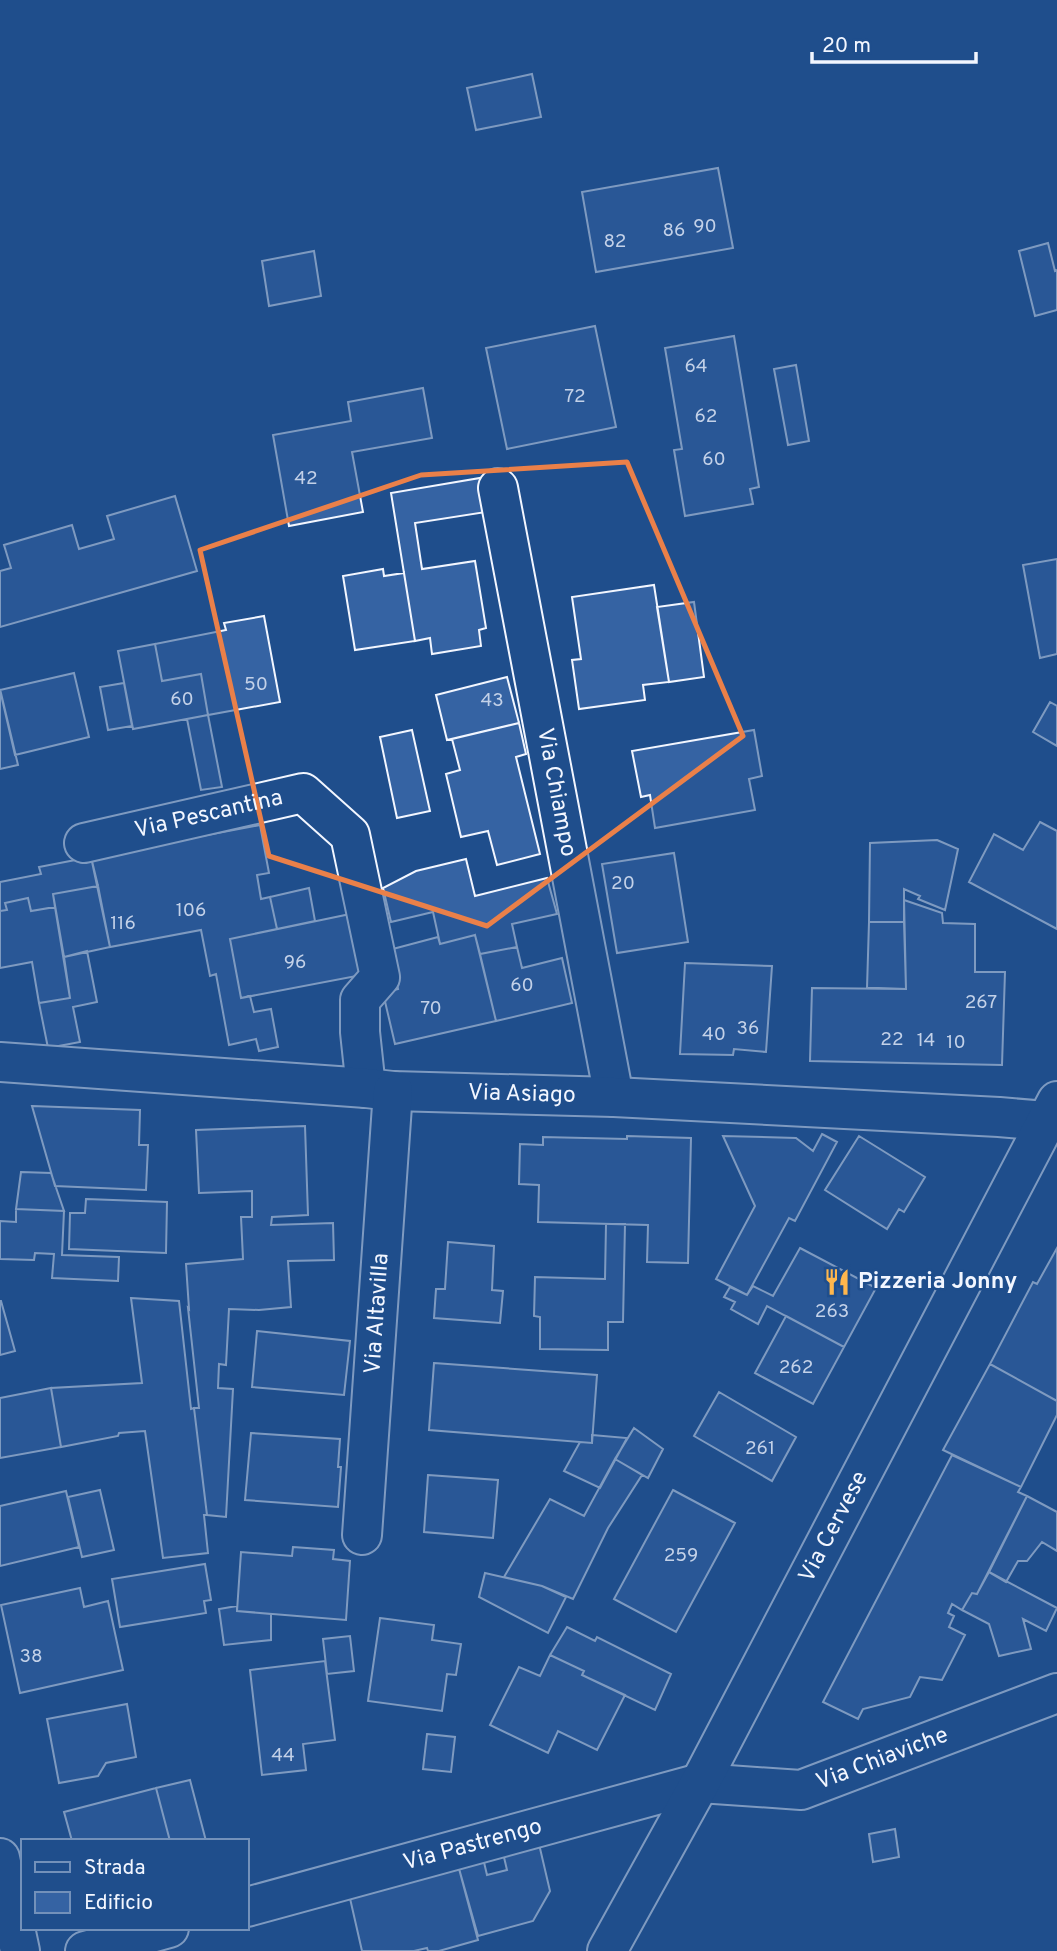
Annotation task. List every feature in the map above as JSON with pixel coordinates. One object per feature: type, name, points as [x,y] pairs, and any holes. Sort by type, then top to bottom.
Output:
[{"type":"street","name":"Via Chiampo","points":[[498,488],[614,1097]]},
{"type":"street","name":"Via Pescantina","points":[[84,843],[303,793],[350,835],[380,977],[360,1000],[360,1032],[380,1089]]},
{"type":"street","name":"Via Asiago","points":[[0,1062],[380,1089],[614,1097],[999,1117],[1052,1111]]},
{"type":"street","name":"Via Altavilla","points":[[362,1535],[380,1089]]},
{"type":"street","name":"Via Cervese","points":[[607,1951],[700,1783],[1052,1111]]},
{"type":"street","name":"Via Chiaviche","points":[[700,1783],[801,1790],[1057,1693]]},
{"type":"street","name":"Via Pastrengo","points":[[248,1907],[700,1783]]},
{"type":"street","points":[[0,1858],[20,1951]]},
{"type":"street","points":[[85,1951],[162,1930]]},
{"type":"highlighted area","points":[[627,462],[743,736],[487,926],[269,856],[200,550],[421,475]]},
{"type":"building","points":[[532,74],[541,117],[476,130],[467,88]]},
{"type":"building","points":[[718,168],[733,248],[596,272],[582,192]]},
{"type":"building","points":[[1048,243],[1055,271],[1057,270],[1057,310],[1035,316],[1019,251]]},
{"type":"building","points":[[314,251],[321,296],[269,306],[262,261]]},
{"type":"building","points":[[595,326],[616,427],[507,449],[486,348]]},
{"type":"building","points":[[734,336],[759,487],[750,489],[753,504],[685,516],[674,450],[682,449],[665,348]]},
{"type":"building","points":[[796,365],[809,441],[788,445],[774,369]]},
{"type":"building","points":[[423,388],[432,438],[352,452],[363,512],[289,526],[273,435],[351,421],[348,402]]},
{"type":"building","points":[[480,478],[486,512],[415,523],[422,569],[475,561],[486,628],[479,630],[481,646],[432,654],[430,638],[415,641],[391,493]]},
{"type":"building","points":[[175,496],[197,571],[0,627],[0,571],[11,568],[4,545],[72,525],[79,549],[114,539],[107,516]]},
{"type":"building","points":[[1057,559],[1057,654],[1040,658],[1023,565]]},
{"type":"building","points":[[383,569],[384,576],[404,573],[415,641],[355,650],[343,576]]},
{"type":"building","points":[[654,585],[669,682],[643,685],[645,700],[579,709],[572,660],[581,659],[572,597]]},
{"type":"building","points":[[694,602],[704,677],[669,682],[657,607]]},
{"type":"building","points":[[264,616],[280,702],[208,715],[201,674],[162,681],[155,644],[226,630],[224,623]]},
{"type":"building","points":[[155,644],[162,681],[201,674],[208,715],[133,729],[118,651]]},
{"type":"building","points":[[74,673],[89,737],[15,755],[0,690]]},
{"type":"building","points":[[507,677],[519,723],[447,740],[436,695]]},
{"type":"building","points":[[124,683],[132,726],[108,730],[100,687]]},
{"type":"building","points":[[0,689],[18,765],[0,769]]},
{"type":"building","points":[[1050,702],[1057,706],[1057,746],[1033,732]]},
{"type":"building","points":[[208,715],[222,787],[201,790],[187,719]]},
{"type":"building","points":[[519,723],[526,754],[516,757],[540,854],[497,865],[488,831],[461,837],[446,774],[460,770],[452,739]]},
{"type":"building","points":[[412,730],[430,811],[397,818],[380,737]]},
{"type":"building","points":[[754,730],[762,776],[749,779],[755,810],[655,828],[650,795],[641,797],[632,751]]},
{"type":"building","points":[[1040,822],[1057,831],[1057,929],[969,882],[994,834],[1023,850]]},
{"type":"building","points":[[260,825],[269,873],[257,875],[261,899],[270,897],[277,929],[230,939],[241,998],[250,996],[254,1012],[271,1009],[278,1047],[259,1051],[256,1039],[229,1045],[216,974],[210,976],[201,930],[110,947],[91,857]]},
{"type":"building","points":[[937,840],[958,849],[945,910],[918,899],[920,896],[904,889],[904,922],[869,922],[870,843]]},
{"type":"building","points":[[674,853],[688,942],[617,953],[602,864]]},
{"type":"building","points":[[91,857],[98,886],[53,894],[55,907],[31,911],[28,898],[5,903],[7,910],[0,911],[0,882],[41,874],[39,867]]},
{"type":"building","points":[[466,859],[475,896],[547,878],[557,914],[512,924],[517,947],[480,954],[475,935],[440,944],[433,912],[391,922],[383,888],[416,871]]},
{"type":"building","points":[[98,886],[110,947],[64,957],[53,894]]},
{"type":"building","points":[[309,888],[315,921],[277,929],[270,897]]},
{"type":"building","points":[[28,898],[31,911],[55,907],[70,998],[39,1003],[32,962],[0,968],[0,911],[7,910],[5,903]]},
{"type":"building","points":[[904,900],[942,913],[943,923],[975,924],[975,972],[1005,972],[1002,1065],[810,1061],[812,988],[906,989]]},
{"type":"building","points":[[355,913],[367,974],[241,998],[230,939]]},
{"type":"building","points":[[869,922],[904,922],[906,989],[867,988]]},
{"type":"building","points":[[475,935],[496,1021],[395,1044],[383,993],[398,989],[389,950],[438,937],[440,944]]},
{"type":"building","points":[[517,947],[522,968],[562,958],[572,1003],[496,1021],[480,954]]},
{"type":"building","points":[[87,951],[97,1002],[73,1007],[80,1042],[48,1048],[39,1003],[70,998],[64,957]]},
{"type":"building","points":[[685,963],[772,966],[766,1052],[734,1049],[733,1055],[680,1054]]},
{"type":"building","points":[[32,1106],[140,1110],[139,1145],[148,1145],[146,1190],[55,1186]]},
{"type":"building","points":[[305,1126],[308,1215],[272,1217],[271,1225],[333,1223],[334,1260],[288,1261],[291,1307],[229,1309],[226,1365],[219,1364],[218,1388],[233,1389],[226,1517],[207,1515],[194,1408],[199,1408],[186,1264],[243,1259],[241,1217],[252,1217],[252,1191],[199,1193],[196,1130]]},
{"type":"building","points":[[822,1134],[837,1142],[795,1221],[789,1218],[747,1295],[716,1279],[755,1206],[723,1136],[796,1138],[813,1151]]},
{"type":"building","points":[[627,1136],[691,1138],[688,1263],[647,1262],[648,1225],[538,1222],[539,1185],[519,1184],[520,1144],[543,1145],[543,1137],[627,1139]]},
{"type":"building","points":[[859,1136],[925,1177],[904,1212],[899,1209],[887,1229],[825,1190]]},
{"type":"building","points":[[21,1172],[51,1173],[64,1211],[16,1209]]},
{"type":"building","points":[[86,1199],[167,1202],[166,1253],[69,1249],[70,1213],[85,1213]]},
{"type":"building","points":[[16,1209],[64,1211],[62,1255],[119,1257],[118,1281],[52,1278],[54,1254],[35,1253],[34,1260],[0,1259],[0,1221],[16,1222]]},
{"type":"building","points":[[606,1224],[625,1224],[623,1322],[608,1322],[608,1350],[540,1349],[540,1317],[534,1316],[535,1277],[605,1279]]},
{"type":"building","points":[[448,1242],[494,1246],[492,1290],[503,1291],[500,1323],[434,1318],[436,1289],[445,1289]]},
{"type":"building","points":[[800,1248],[876,1288],[844,1347],[767,1306],[758,1324],[731,1309],[735,1302],[724,1297],[730,1287],[747,1295],[753,1286],[773,1296]]},
{"type":"building","points":[[1057,1248],[1057,1401],[990,1364],[1033,1282],[1037,1284]]},
{"type":"building","points":[[131,1298],[179,1301],[191,1409],[194,1408],[207,1515],[204,1515],[208,1553],[163,1558],[145,1431],[119,1433],[118,1436],[61,1447],[51,1388],[142,1383]]},
{"type":"building","points":[[0,1301],[15,1351],[0,1355]]},
{"type":"building","points":[[786,1316],[844,1347],[813,1404],[755,1373]]},
{"type":"building","points":[[257,1331],[350,1341],[344,1395],[252,1387]]},
{"type":"building","points":[[434,1363],[597,1375],[592,1443],[429,1430]]},
{"type":"building","points":[[990,1364],[1057,1401],[1057,1415],[1021,1487],[943,1450]]},
{"type":"building","points":[[51,1388],[61,1447],[0,1458],[0,1398]]},
{"type":"building","points":[[719,1392],[796,1437],[772,1481],[694,1436]]},
{"type":"building","points":[[634,1428],[663,1449],[648,1478],[615,1459]]},
{"type":"building","points":[[251,1433],[340,1439],[338,1507],[245,1500]]},
{"type":"building","points":[[592,1435],[627,1438],[600,1488],[564,1471],[580,1442],[592,1443]]},
{"type":"building","points":[[952,1455],[1021,1487],[1018,1492],[1027,1496],[977,1594],[972,1593],[962,1610],[952,1604],[948,1613],[954,1616],[949,1627],[965,1635],[942,1680],[920,1677],[910,1697],[863,1709],[858,1719],[823,1702]]},
{"type":"building","points":[[615,1459],[642,1475],[608,1528],[573,1599],[542,1586],[504,1577],[550,1499],[584,1516]]},
{"type":"building","points":[[428,1475],[498,1480],[493,1538],[424,1532]]},
{"type":"building","points":[[100,1490],[114,1550],[82,1557],[68,1497]]},
{"type":"building","points":[[673,1490],[735,1523],[676,1632],[614,1599]]},
{"type":"building","points":[[66,1491],[79,1547],[0,1566],[0,1506]]},
{"type":"building","points":[[1027,1496],[1057,1512],[1057,1551],[1042,1542],[1027,1561],[1018,1561],[1006,1582],[989,1572]]},
{"type":"building","points":[[293,1547],[334,1550],[333,1559],[350,1561],[346,1620],[237,1611],[241,1552],[292,1556]]},
{"type":"building","points":[[205,1564],[211,1600],[204,1601],[206,1613],[120,1627],[112,1579]]},
{"type":"building","points":[[989,1572],[1057,1608],[1046,1631],[1023,1619],[1031,1649],[999,1656],[989,1624],[962,1610],[972,1593],[977,1594]]},
{"type":"building","points":[[485,1573],[542,1586],[566,1597],[548,1633],[479,1597]]},
{"type":"building","points":[[80,1588],[84,1607],[108,1601],[123,1670],[20,1693],[1,1605]]},
{"type":"building","points":[[237,1606],[237,1611],[271,1614],[271,1640],[224,1645],[219,1609]]},
{"type":"building","points":[[380,1618],[434,1625],[432,1640],[461,1644],[456,1675],[447,1674],[442,1711],[368,1701]]},
{"type":"building","points":[[567,1627],[595,1641],[597,1637],[671,1674],[655,1710],[582,1675],[584,1671],[550,1655]]},
{"type":"building","points":[[350,1636],[354,1671],[327,1674],[323,1639]]},
{"type":"building","points":[[550,1655],[584,1671],[582,1675],[625,1695],[597,1750],[558,1731],[548,1753],[490,1725],[519,1667],[540,1676]]},
{"type":"building","points":[[325,1661],[335,1740],[303,1744],[306,1770],[262,1775],[250,1670]]},
{"type":"building","points":[[127,1704],[136,1757],[106,1763],[98,1776],[59,1783],[47,1719]]},
{"type":"building","points":[[427,1734],[455,1737],[451,1772],[423,1769]]},
{"type":"building","points":[[190,1780],[205,1839],[169,1839],[156,1788]]},
{"type":"building","points":[[156,1788],[169,1839],[71,1839],[64,1812]]},
{"type":"building","points":[[895,1829],[899,1857],[873,1862],[869,1834]]},
{"type":"building","points":[[539,1844],[550,1891],[533,1921],[478,1936],[458,1865],[483,1858],[487,1875],[507,1870],[503,1853]]},
{"type":"building","points":[[458,1865],[478,1940],[439,1951],[428,1951],[427,1948],[414,1951],[362,1951],[349,1894]]},
{"type":"place","name":"Pizzeria Jonny","points":[[837,1282]]}]
